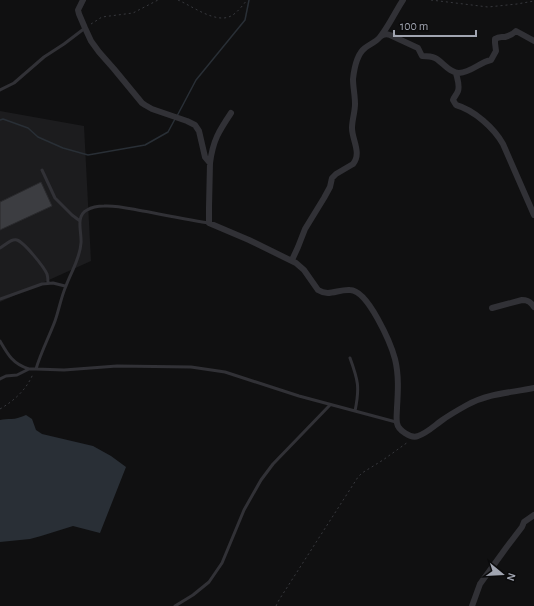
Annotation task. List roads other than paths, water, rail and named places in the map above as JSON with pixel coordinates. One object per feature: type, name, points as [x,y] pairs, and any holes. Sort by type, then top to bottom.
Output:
[{"type":"street","points":[[82,0],[78,10],[91,41],[99,52],[142,103],[152,109],[195,125],[199,131],[205,157],[210,163]]},
{"type":"street","points":[[379,38],[403,0]]},
{"type":"street","points":[[292,260],[305,229],[330,187],[332,178],[353,164],[357,156],[352,130],[355,104],[353,83],[361,52],[382,35],[388,34],[418,48],[422,56],[434,57],[456,73],[473,69],[487,61],[492,60],[496,51],[496,39],[500,36],[505,37],[516,31],[534,41]]},
{"type":"street","points":[[456,73],[459,84],[453,100],[456,105],[464,108],[486,123],[498,136],[503,144],[534,215]]},
{"type":"street","points":[[231,113],[216,136],[210,163],[208,206],[209,223],[292,260],[304,270],[321,292],[326,294],[352,290],[357,292],[365,300],[378,320],[390,344],[395,360],[398,379],[396,422],[401,430],[414,437],[418,436],[428,431],[447,417],[487,396],[534,388]]},
{"type":"street","points":[[492,308],[526,300],[534,307]]},
{"type":"street","points":[[472,606],[480,584],[522,527],[524,522],[534,515]]},
{"type":"lane","points":[[0,90],[14,83],[44,57],[85,28]]},
{"type":"lane","points":[[42,170],[55,198],[72,216],[80,221]]},
{"type":"lane","points":[[36,369],[40,353],[50,336],[65,286],[81,250],[81,214],[91,208],[104,206],[126,208],[209,223]]},
{"type":"lane","points":[[0,248],[13,240],[18,240],[23,243],[43,266],[47,275],[48,284]]},
{"type":"lane","points":[[0,300],[42,284],[58,284],[65,286]]},
{"type":"lane","points":[[0,341],[9,357],[14,362],[29,369],[64,370],[117,366],[191,367],[225,372],[330,405],[396,422]]},
{"type":"lane","points":[[350,358],[357,377],[358,398],[355,411]]},
{"type":"lane","points":[[0,379],[6,376],[17,375],[29,369]]},
{"type":"lane","points":[[175,606],[193,595],[209,582],[222,563],[244,510],[261,480],[273,464],[330,405]]},
{"type":"waterway","points":[[177,116],[196,80],[245,20],[249,0]]},
{"type":"waterway","points":[[0,120],[3,119],[28,128],[38,137],[63,148],[88,155],[145,145],[168,132],[175,119]]}]
